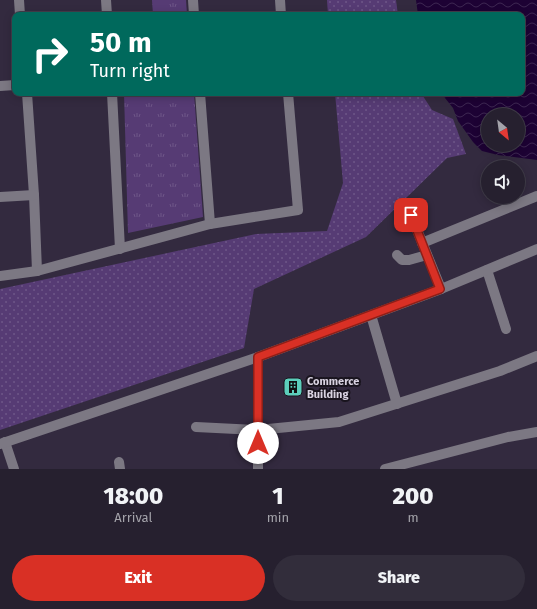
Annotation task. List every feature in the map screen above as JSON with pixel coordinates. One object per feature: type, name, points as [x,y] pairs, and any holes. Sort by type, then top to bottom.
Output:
[{"type":"street","points":[[19,0],[20,12]]},
{"type":"street","points":[[106,0],[107,12]]},
{"type":"street","points":[[193,0],[194,12]]},
{"type":"street","points":[[280,0],[282,12]]},
{"type":"street","points":[[0,86],[12,85]]},
{"type":"street","points":[[27,96],[34,194],[37,271]]},
{"type":"street","points":[[112,96],[120,249]]},
{"type":"street","points":[[200,96],[210,224]]},
{"type":"street","points":[[0,276],[37,271],[210,224],[298,210],[288,96]]},
{"type":"street","points":[[0,198],[34,194]]},
{"type":"street","points":[[422,242],[537,196]]},
{"type":"street","points":[[411,215],[440,289]]},
{"type":"street","points":[[14,469],[2,443],[258,357],[440,289],[537,250]]},
{"type":"street","points":[[397,255],[402,260],[409,260],[427,255]]},
{"type":"street","points":[[487,270],[506,329]]},
{"type":"street","points":[[372,315],[397,404]]},
{"type":"street","points":[[196,427],[258,430],[339,422],[500,370],[537,356]]},
{"type":"street","points":[[258,357],[258,469]]},
{"type":"street","points":[[385,469],[508,437],[537,432]]},
{"type":"green space","points":[[152,0],[186,0],[187,12],[153,12]]},
{"type":"green space","points":[[327,0],[396,0],[398,12],[328,12]]},
{"type":"green space","points":[[124,96],[194,96],[203,217],[128,233]]},
{"type":"green space","points":[[335,96],[423,96],[432,110],[453,119],[466,154],[447,158],[366,237],[254,289],[244,348],[0,430],[0,289],[256,234],[327,231],[343,183]]},
{"type":"water","points":[[416,0],[537,0],[537,160],[486,152],[525,152],[525,108],[481,108],[481,150],[473,142],[458,121],[453,108],[443,96],[525,96],[525,12],[418,12]]},
{"type":"place","name":"Commerce Building","points":[[293,387]]},
{"type":"route","points":[[258,443],[258,357],[440,289],[411,215]]}]
